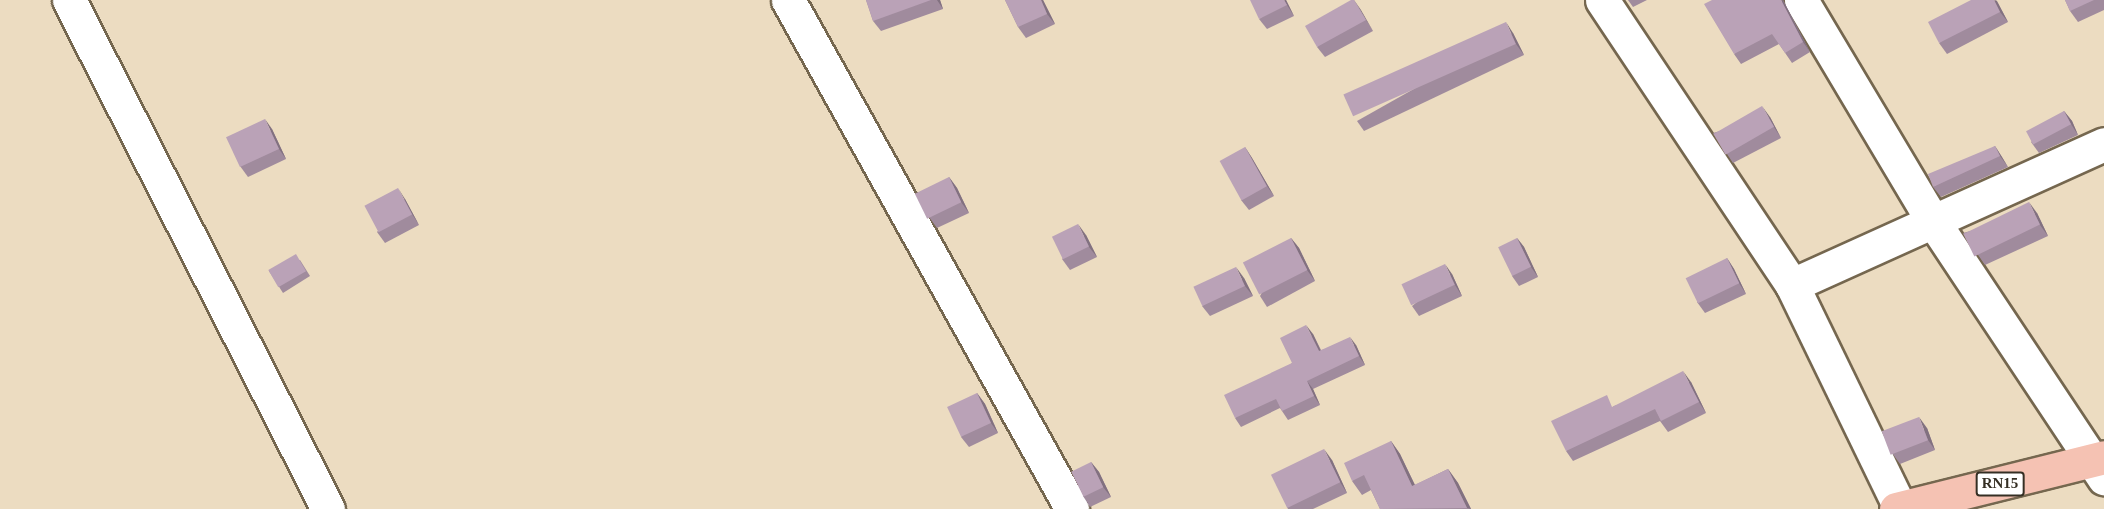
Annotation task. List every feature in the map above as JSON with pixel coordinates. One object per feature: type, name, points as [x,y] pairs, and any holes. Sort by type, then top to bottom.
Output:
[{"type":"main road","name":"RN15","points":[[1899,509],[2100,466]]},
{"type":"street","points":[[788,0],[1072,509]]},
{"type":"street","points":[[1602,0],[1792,285],[1899,509]]},
{"type":"street","points":[[1801,0],[1933,221],[2100,466]]},
{"type":"street","points":[[77,3],[328,509]]},
{"type":"street","points":[[1792,285],[2104,144]]},
{"type":"building","points":[[866,0],[931,0],[873,21]]},
{"type":"building","points":[[1005,0],[1041,0],[1047,14],[1018,27]]},
{"type":"building","points":[[1250,0],[1284,0],[1287,5],[1259,19]]},
{"type":"building","points":[[1354,0],[1366,20],[1317,47],[1305,26]]},
{"type":"building","points":[[1712,0],[1781,0],[1803,42],[1785,53],[1772,34],[1734,54],[1704,4]]},
{"type":"building","points":[[1971,0],[1994,0],[2000,12],[1939,43],[1928,22]]},
{"type":"building","points":[[2065,0],[2094,0],[2070,11]]},
{"type":"building","points":[[1506,22],[1516,44],[1353,116],[1343,94]]},
{"type":"building","points":[[1762,106],[1774,127],[1726,155],[1714,134]]},
{"type":"building","points":[[2064,111],[2071,124],[2033,144],[2026,131]]},
{"type":"building","points":[[265,119],[279,149],[240,167],[226,137]]},
{"type":"building","points":[[1995,146],[2000,156],[1933,187],[1928,174]]},
{"type":"building","points":[[1245,147],[1267,186],[1241,200],[1220,161]]},
{"type":"building","points":[[949,177],[961,202],[927,219],[915,194]]},
{"type":"building","points":[[398,188],[412,214],[379,232],[364,206]]},
{"type":"building","points":[[2029,202],[2040,224],[1974,256],[1963,234]]},
{"type":"building","points":[[1078,224],[1089,246],[1063,259],[1052,237]]},
{"type":"building","points":[[1291,238],[1307,270],[1259,295],[1243,263]]},
{"type":"building","points":[[1517,238],[1531,267],[1512,276],[1498,247]]},
{"type":"building","points":[[296,254],[306,271],[278,287],[268,270]]},
{"type":"building","points":[[1727,258],[1739,283],[1698,303],[1686,278]]},
{"type":"building","points":[[1445,264],[1455,285],[1411,305],[1401,284]]},
{"type":"building","points":[[1236,267],[1245,286],[1202,306],[1193,287]]},
{"type":"building","points":[[1306,325],[1319,351],[1350,337],[1359,356],[1307,381],[1314,396],[1282,411],[1276,399],[1235,418],[1224,395],[1292,363],[1280,338]]},
{"type":"building","points":[[1683,371],[1699,402],[1661,421],[1655,409],[1566,451],[1551,421],[1607,395],[1612,407]]},
{"type":"building","points":[[977,393],[991,423],[961,437],[947,407]]},
{"type":"building","points":[[1919,417],[1928,440],[1891,455],[1882,431]]},
{"type":"building","points":[[1391,441],[1412,486],[1448,469],[1467,508],[1380,509],[1364,475],[1352,481],[1344,463]]},
{"type":"building","points":[[1324,449],[1340,482],[1287,508],[1271,475]]},
{"type":"building","points":[[1091,462],[1103,487],[1084,497],[1071,472]]}]
